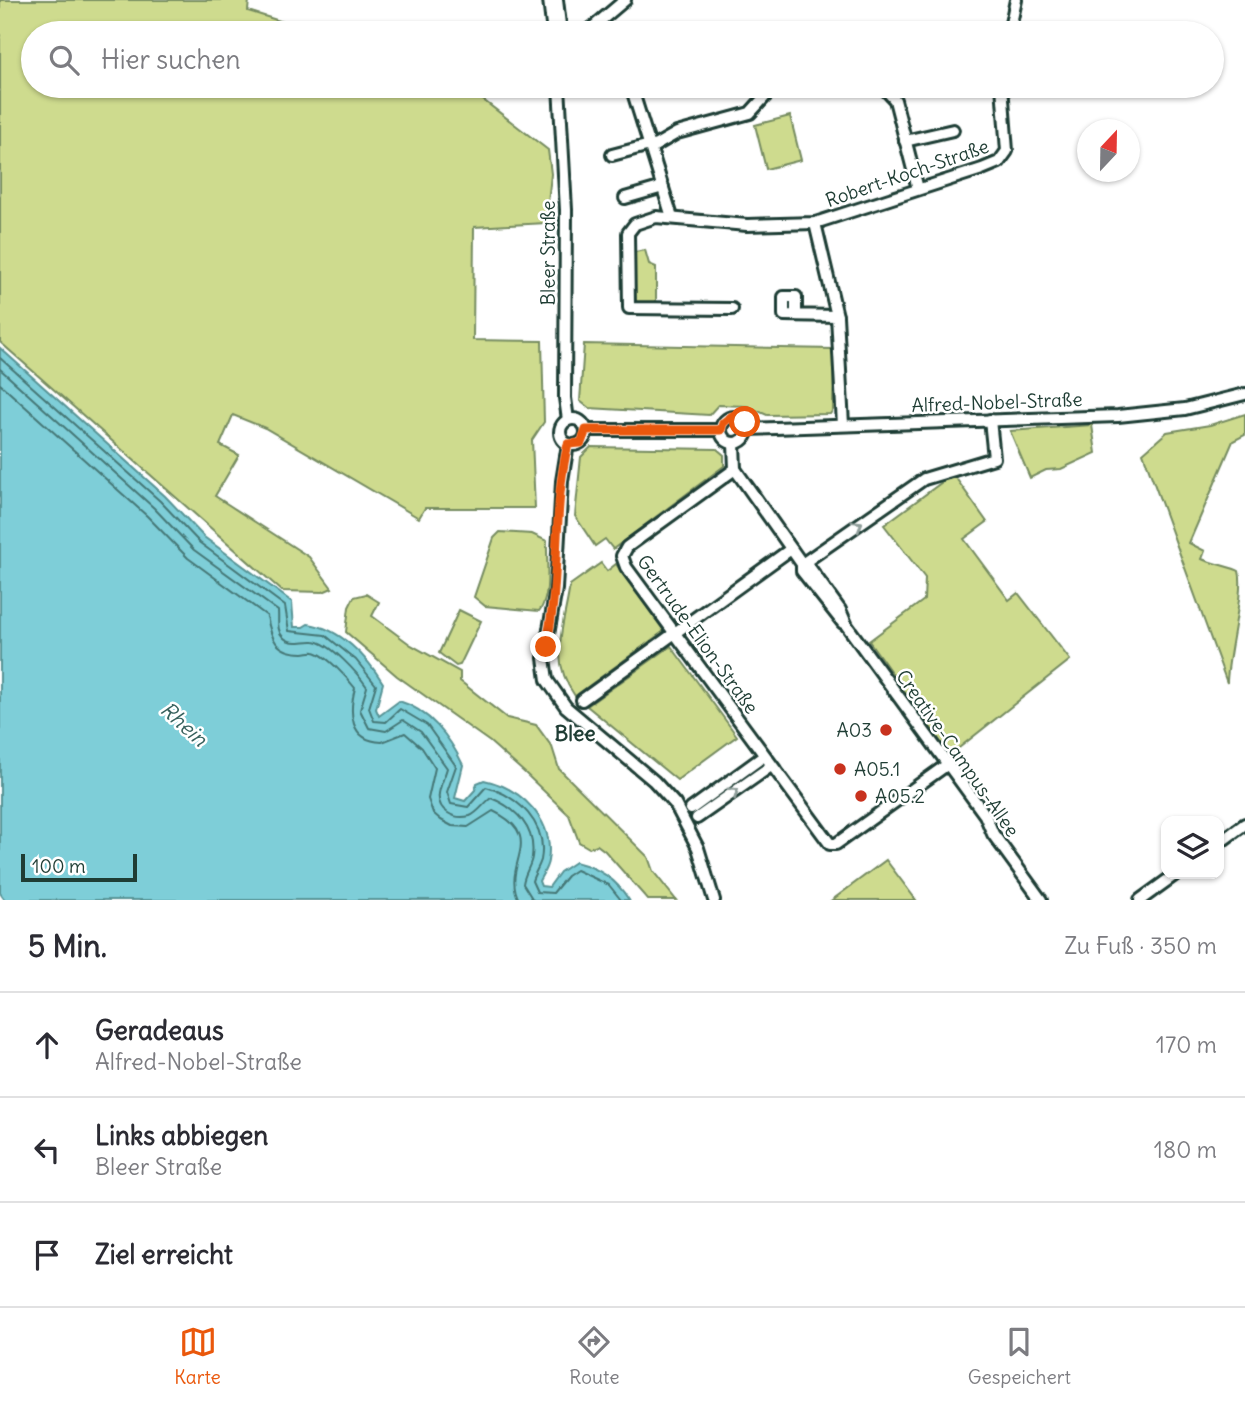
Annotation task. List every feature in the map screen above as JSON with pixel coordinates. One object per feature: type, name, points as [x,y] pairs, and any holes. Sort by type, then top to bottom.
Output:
[{"type":"street","points":[[549,0],[552,21]]},
{"type":"street","points":[[557,0],[560,21]]},
{"type":"street","points":[[600,21],[625,0]]},
{"type":"street","points":[[1012,21],[1016,0]]},
{"type":"street","name":"Bleer Straße","points":[[560,98],[566,210],[565,385],[568,420]]},
{"type":"street","points":[[635,98],[672,217]]},
{"type":"street","points":[[612,155],[651,146],[677,133],[750,113],[764,98]]},
{"type":"street","points":[[894,98],[918,190]]},
{"type":"street","name":"Robert-Koch-Straße","points":[[732,309],[629,308],[628,233],[635,224],[656,217],[747,225],[815,223],[918,190],[999,162],[1007,151],[1003,98]]},
{"type":"street","points":[[905,141],[953,130]]},
{"type":"street","points":[[625,198],[663,187]]},
{"type":"street","name":"Robert-Koch-Straße","points":[[815,223],[837,316],[843,425]]},
{"type":"street","points":[[796,315],[837,316]]},
{"type":"street","name":"Alfred-Nobel-Straße","points":[[747,429],[1161,413],[1245,394]]},
{"type":"street","points":[[732,416],[742,419],[747,429],[743,439],[734,443],[726,440],[721,430],[723,423],[732,416]]},
{"type":"street","points":[[586,430],[578,420],[568,420],[560,431],[568,444],[562,481],[556,589],[544,658],[547,680],[559,701],[654,781],[675,804],[698,848],[714,900]]},
{"type":"street","points":[[802,564],[924,478],[994,458],[990,420]]},
{"type":"street","points":[[586,430],[721,430]]},
{"type":"street","points":[[568,444],[581,443],[586,430]]},
{"type":"street","points":[[734,443],[735,470]]},
{"type":"street","name":"Creative-Campus-Allee","points":[[735,470],[802,564],[809,567],[840,610],[847,626],[985,815],[993,834],[1041,900]]},
{"type":"street","name":"Gertrude-Elion-Straße","points":[[735,470],[623,551],[626,567],[827,842],[833,845],[948,764]]},
{"type":"street","points":[[582,700],[791,549]]},
{"type":"street","points":[[764,756],[694,813],[771,766]]},
{"type":"street","points":[[1224,839],[1245,824]]},
{"type":"street","points":[[1140,900],[1169,879]]},
{"type":"green space","points":[[0,0],[249,0],[248,11],[280,21],[21,21],[21,98],[481,98],[548,150],[551,174],[546,223],[474,227],[473,340],[542,341],[544,422],[532,440],[535,508],[425,508],[419,518],[265,428],[233,415],[220,445],[239,455],[215,496],[309,557],[332,588],[323,592],[282,591],[0,342]]},
{"type":"green space","points":[[790,116],[801,160],[766,169],[755,125]]},
{"type":"green space","points":[[645,250],[649,264],[656,267],[656,304],[635,304],[631,300],[630,253]]},
{"type":"green space","points":[[584,344],[834,349],[833,410],[830,414],[767,415],[747,406],[718,405],[709,415],[589,408],[580,401]]},
{"type":"green space","points":[[1245,414],[1245,435],[1233,441],[1189,543],[1205,551],[1202,559],[1239,571],[1240,593],[1227,683],[1143,453],[1167,432],[1210,425]]},
{"type":"green space","points":[[1092,425],[1096,453],[1061,469],[1046,470],[1030,478],[1010,431]]},
{"type":"green space","points":[[591,447],[717,449],[724,455],[724,466],[613,549],[605,539],[595,546],[575,516],[581,457]]},
{"type":"green space","points":[[953,474],[987,522],[964,539],[1009,600],[1018,593],[1070,660],[950,755],[869,641],[924,600],[925,578],[884,525]]},
{"type":"green space","points":[[500,532],[532,534],[547,541],[546,597],[539,611],[485,606],[474,597],[494,538]]},
{"type":"green space","points":[[601,563],[607,571],[616,564],[664,631],[575,696],[562,669],[560,656],[570,585]]},
{"type":"green space","points":[[366,594],[379,602],[372,616],[411,645],[460,672],[460,681],[507,718],[536,725],[552,747],[559,769],[648,857],[653,871],[676,900],[648,900],[605,851],[597,845],[589,848],[579,842],[569,815],[525,773],[490,742],[397,676],[346,632],[349,607],[354,597]]},
{"type":"green space","points":[[459,610],[481,621],[460,665],[456,666],[439,653]]},
{"type":"green space","points":[[671,646],[737,736],[677,780],[587,706]]},
{"type":"green space","points":[[886,860],[916,900],[832,900]]},
{"type":"water","name":"Rhein","points":[[0,348],[165,496],[204,537],[292,602],[294,627],[308,624],[320,627],[352,645],[383,683],[376,709],[379,716],[399,701],[429,718],[452,744],[463,765],[455,798],[465,801],[475,790],[477,783],[484,780],[511,790],[533,808],[541,819],[549,846],[547,864],[539,881],[541,886],[549,887],[560,872],[575,862],[606,875],[629,900],[5,900],[0,893]]},
{"type":"place","name":"A03","points":[[886,730]]},
{"type":"place","name":"A05.1","points":[[840,769]]},
{"type":"place","name":"A05.2","points":[[861,796]]},
{"type":"district","name":"Blee","points":[[575,733]]},
{"type":"route","points":[[546,647],[556,589],[562,481],[568,444],[581,443],[586,430],[721,430],[725,420],[732,416],[745,422]]}]
